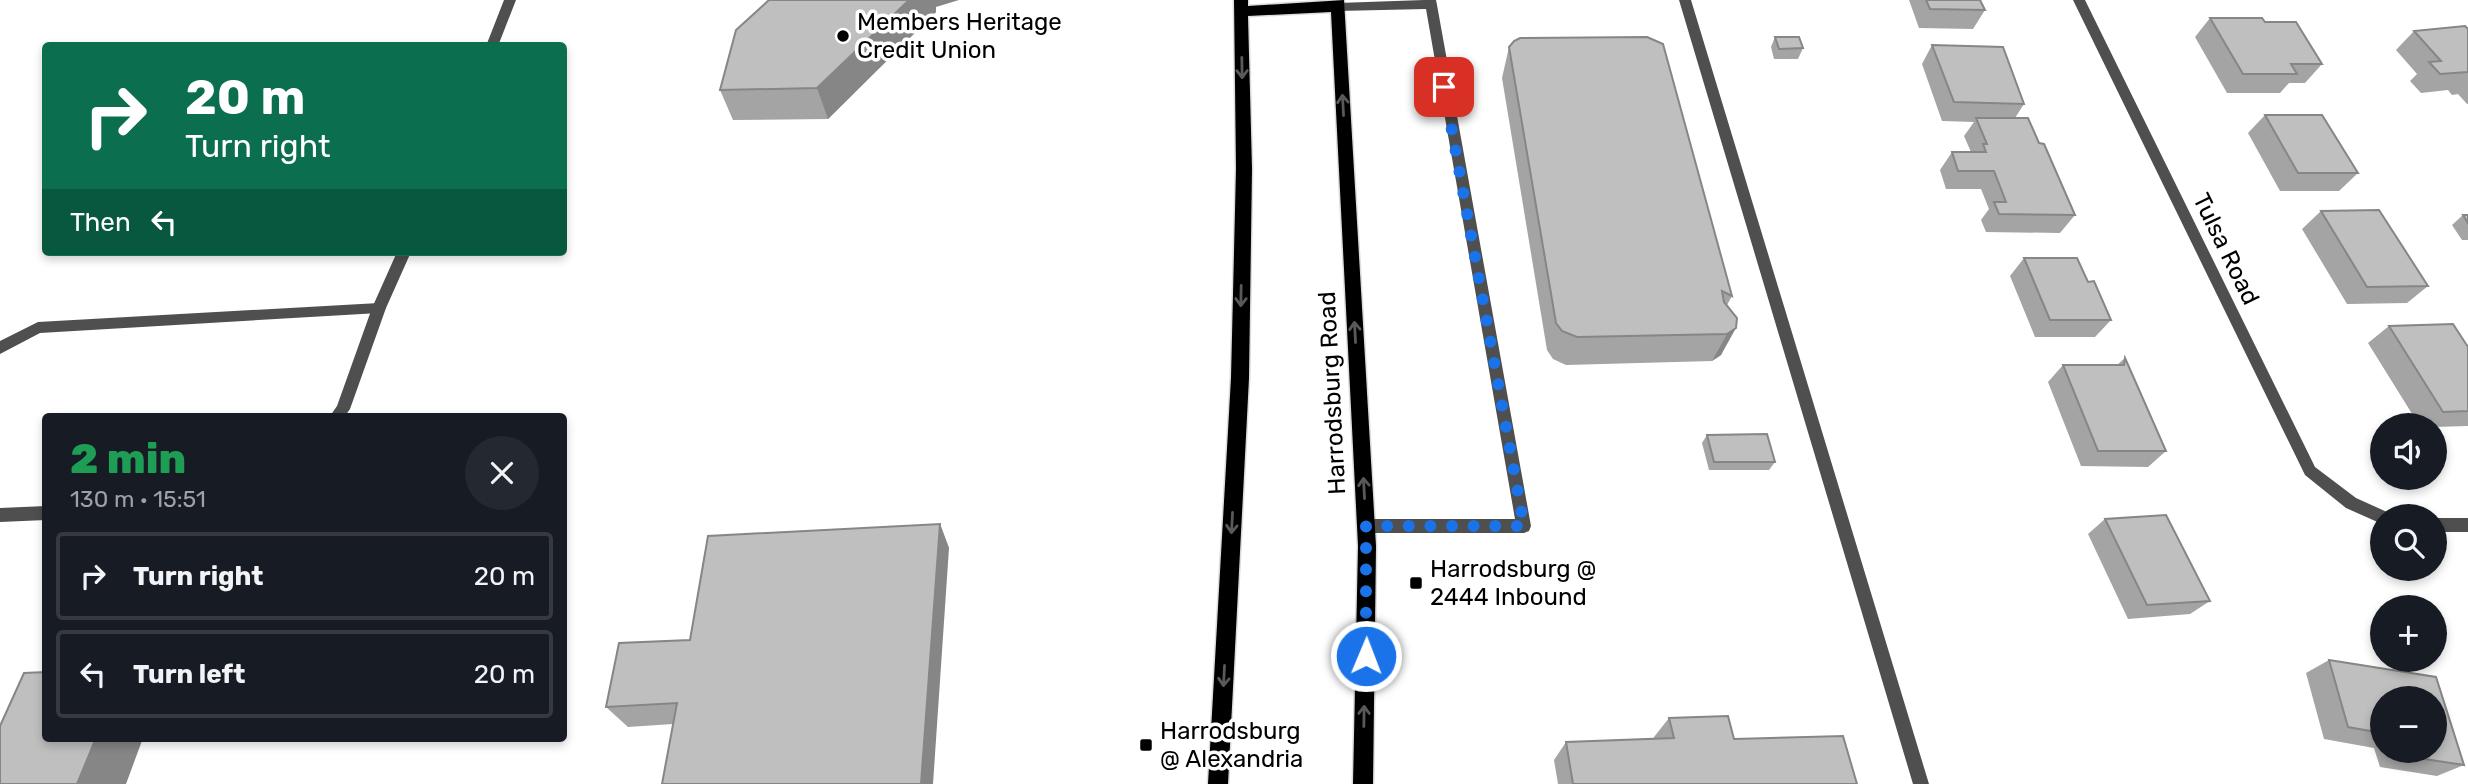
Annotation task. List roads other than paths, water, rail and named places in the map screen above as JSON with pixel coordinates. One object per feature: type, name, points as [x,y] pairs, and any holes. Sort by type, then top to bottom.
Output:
[{"type":"main road","points":[[1219,784],[1240,378],[1244,169],[1241,6],[1337,3]]},
{"type":"main road","name":"Harrodsburg Road","points":[[1337,3],[1366,526],[1363,784]]},
{"type":"street","points":[[494,42],[510,0]]},
{"type":"street","points":[[1685,0],[1921,784]]},
{"type":"street","name":"Tulsa Road","points":[[2079,0],[2310,471],[2351,503],[2370,512]]},
{"type":"street","points":[[1337,3],[1430,2],[1524,526],[1366,526]]},
{"type":"street","points":[[340,413],[379,308],[402,256]]},
{"type":"street","points":[[0,348],[38,328],[379,308]]},
{"type":"street","points":[[0,514],[42,513]]},
{"type":"street","points":[[2447,525],[2468,525]]},
{"type":"place","name":"Members Heritage Credit Union","points":[[843,36]]},
{"type":"place","name":"Harrodsburg @ 2444 Inbound","points":[[1416,583]]},
{"type":"place","name":"Harrodsburg @ Alexandria","points":[[1146,745]]}]
